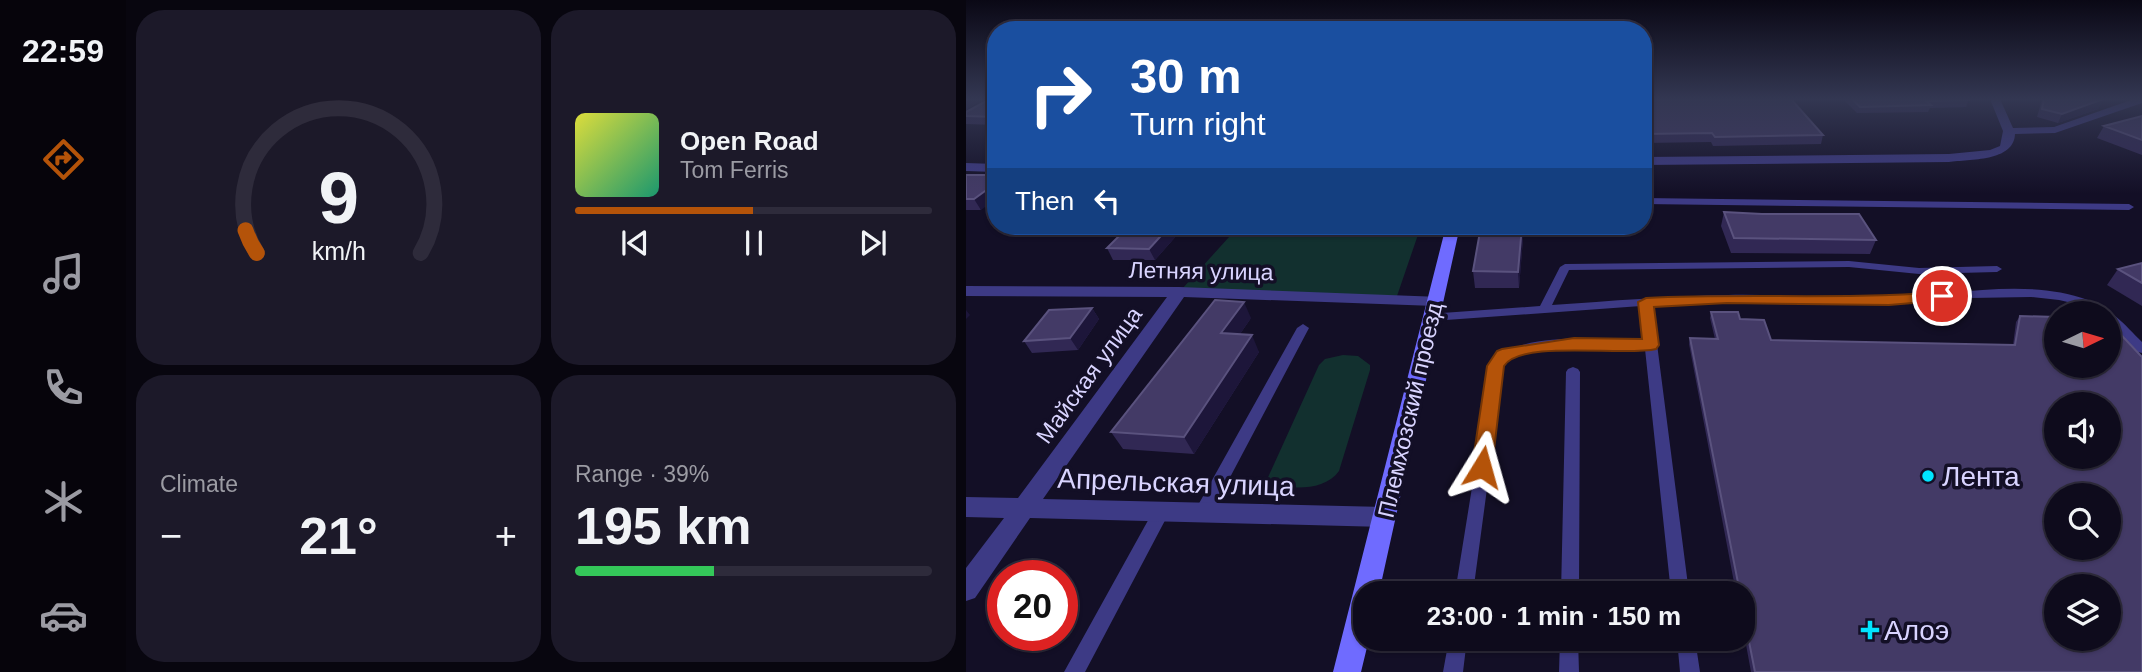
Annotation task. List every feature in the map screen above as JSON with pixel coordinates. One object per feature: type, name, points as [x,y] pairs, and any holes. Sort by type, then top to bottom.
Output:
[{"type":"main road","name":"Племхозский проезд","points":[[1370,581],[1451,235]]},
{"type":"main road","name":"Племхозский проезд","points":[[1347,672],[1353,648]]},
{"type":"street","points":[[1652,161],[1865,160],[1973,156],[2004,148],[2009,140],[2009,131],[2038,130]]},
{"type":"street","points":[[966,167],[987,168]]},
{"type":"street","name":"Летняя улица","points":[[966,291],[1179,292],[1434,309]]},
{"type":"street","name":"Майская улица","points":[[966,589],[1179,292]]},
{"type":"street","name":"Апрельская улица","points":[[966,507],[1385,517]]},
{"type":"lane","points":[[1652,201],[2129,207]]},
{"type":"lane","points":[[1544,310],[1565,267],[1849,264],[1919,271],[1997,269]]},
{"type":"lane","points":[[1434,309],[1544,310],[1727,299],[1889,301],[1987,294],[2071,298],[2079,301]]},
{"type":"lane","points":[[1646,302],[1679,581]]},
{"type":"lane","points":[[1203,512],[1303,328]]},
{"type":"lane","points":[[2121,328],[2142,349]]},
{"type":"lane","points":[[1466,581],[1498,360],[1515,351],[1558,345],[1651,345]]},
{"type":"lane","points":[[1570,581],[1573,372]]},
{"type":"lane","points":[[1074,672],[1162,511]]},
{"type":"lane","points":[[1454,672],[1457,651]]},
{"type":"lane","points":[[1569,651],[1569,672]]},
{"type":"lane","points":[[1687,651],[1690,672]]},
{"type":"green space","points":[[1231,235],[1418,235],[1397,296],[1182,289]]},
{"type":"green space","points":[[1343,355],[1358,356],[1370,365],[1370,370],[1339,471],[1324,483],[1315,486],[1265,484],[1319,365],[1325,359]]},
{"type":"building","points":[[1652,130],[1819,130],[1823,135],[1715,137],[1712,133],[1652,134]]},
{"type":"building","points":[[2116,130],[2142,130],[2142,140]]},
{"type":"building","points":[[966,175],[987,175],[987,190],[974,199],[966,199]]},
{"type":"building","points":[[1724,212],[1859,214],[1876,240],[1734,238]]},
{"type":"building","points":[[1120,235],[1162,235],[1149,249],[1107,248]]},
{"type":"building","points":[[1479,235],[1521,235],[1518,272],[1473,271]]},
{"type":"building","points":[[2142,263],[2142,283],[2118,269]]},
{"type":"building","points":[[1215,300],[1244,302],[1221,333],[1252,335],[1184,437],[1111,432]]},
{"type":"building","points":[[1092,308],[1070,338],[1024,341],[1049,310]]},
{"type":"building","name":"Лента","points":[[1711,312],[1738,312],[1740,319],[1764,320],[1771,340],[2015,345],[2020,316],[2044,317],[2044,378],[2121,378],[2121,335],[2142,357],[2142,672],[1755,672],[1751,651],[1755,651],[1755,581],[1738,581],[1690,338],[1718,339]]},
{"type":"place","name":"Лента","points":[[1928,476]]},
{"type":"place","name":"Алоэ","points":[[1870,630]]},
{"type":"route","points":[[1482,467],[1496,366],[1502,355],[1508,352],[1574,344],[1651,345],[1646,302],[1705,299],[1889,301],[1942,296]]}]
